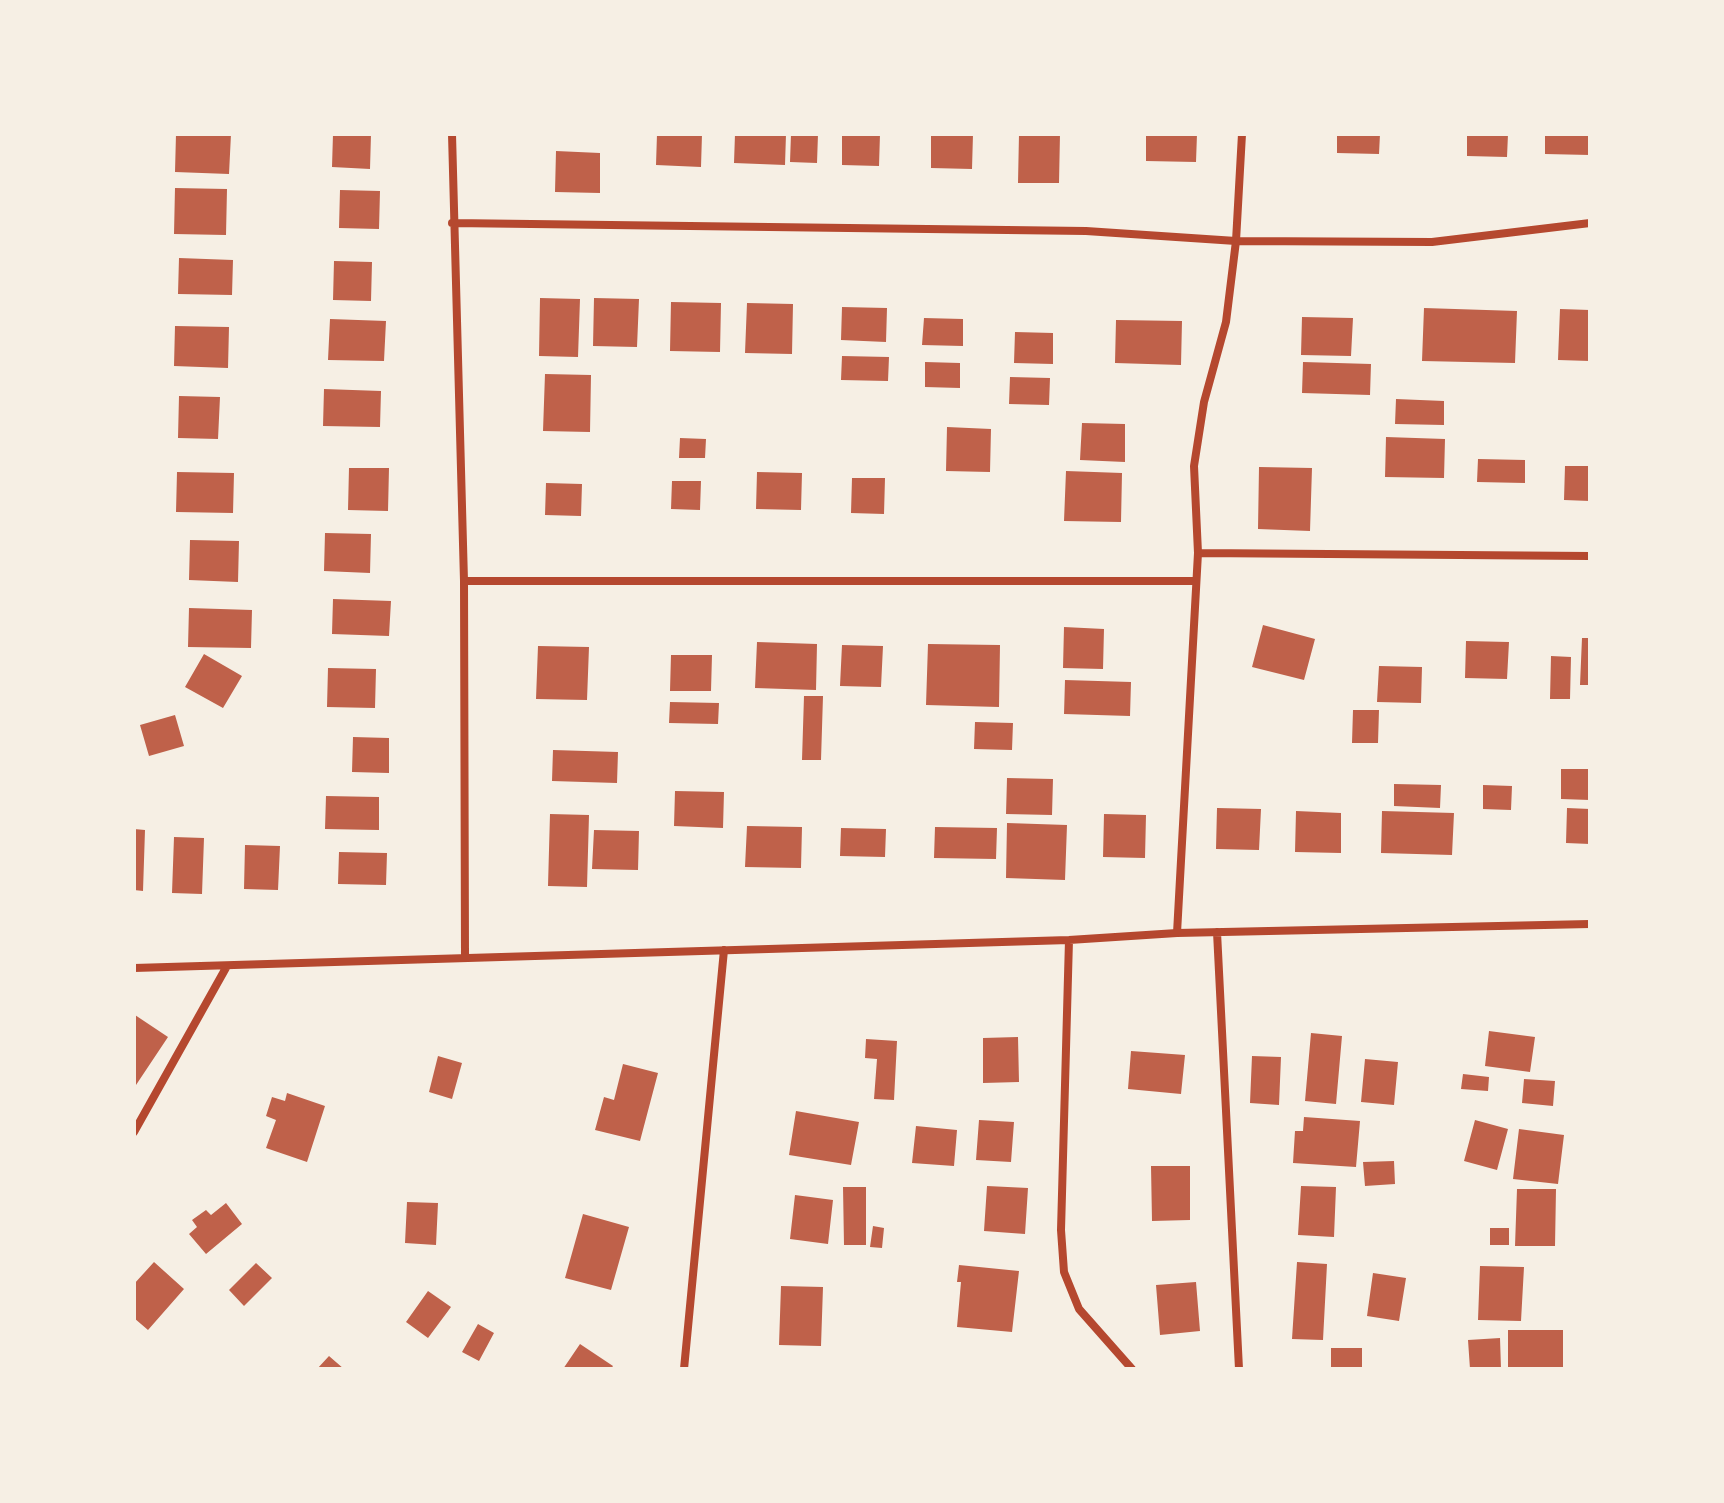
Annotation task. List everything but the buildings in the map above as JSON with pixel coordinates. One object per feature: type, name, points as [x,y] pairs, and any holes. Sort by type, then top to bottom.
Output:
[{"type":"street","points":[[452,134],[464,581],[465,958]]},
{"type":"street","points":[[1177,933],[1198,553],[1194,466],[1204,402],[1226,322],[1236,241],[1242,134]]},
{"type":"street","points":[[452,223],[1086,231],[1236,241],[1432,242],[1590,223]]},
{"type":"street","points":[[1198,553],[1590,556]]},
{"type":"street","points":[[464,581],[1196,581]]},
{"type":"street","points":[[134,968],[1069,940],[1177,933],[1590,924]]},
{"type":"street","points":[[1217,932],[1239,1369]]},
{"type":"street","points":[[1069,940],[1061,1230],[1064,1272],[1079,1309],[1132,1369]]},
{"type":"street","points":[[684,1369],[724,950]]},
{"type":"street","points":[[134,1132],[227,966]]}]
